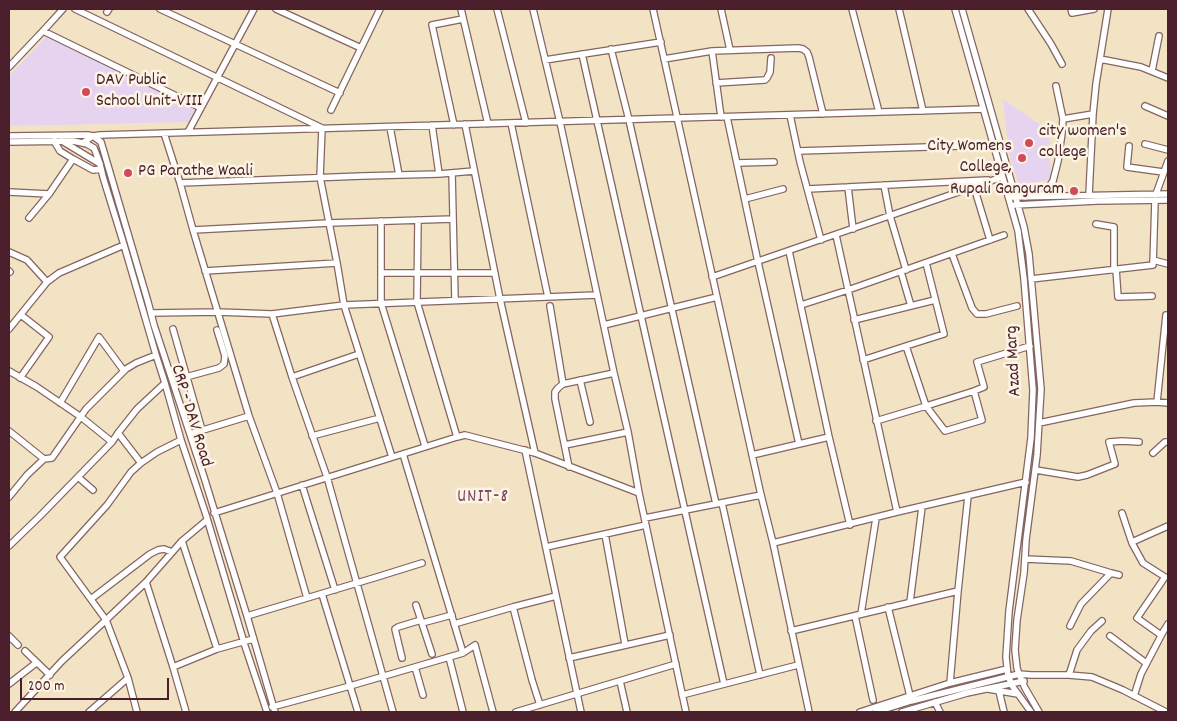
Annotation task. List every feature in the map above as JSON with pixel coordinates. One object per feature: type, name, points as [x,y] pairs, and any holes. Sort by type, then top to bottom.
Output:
[{"type":"street","points":[[9,67],[63,9]]},
{"type":"street","points":[[75,9],[322,128]]},
{"type":"street","points":[[160,9],[340,93]]},
{"type":"street","points":[[188,132],[254,9]]},
{"type":"street","points":[[276,9],[361,48]]},
{"type":"street","points":[[331,110],[380,9]]},
{"type":"street","points":[[461,9],[488,124]]},
{"type":"street","points":[[497,9],[526,123]]},
{"type":"street","points":[[533,9],[560,122],[628,432],[685,712]]},
{"type":"street","points":[[653,9],[809,712]]},
{"type":"street","points":[[720,9],[730,50]]},
{"type":"street","points":[[852,9],[879,112]]},
{"type":"street","points":[[899,9],[923,111]]},
{"type":"street","name":"Azad Marg","points":[[955,9],[1018,231],[1020,248],[1033,390],[1031,438],[1009,611],[1006,669],[1012,684],[1030,712]]},
{"type":"street","name":"Azad Marg","points":[[962,9],[1018,205],[1029,254],[1041,390],[1036,470],[1017,620],[1016,643],[1017,668],[1022,682],[1039,712]]},
{"type":"street","points":[[1028,9],[1062,64]]},
{"type":"street","points":[[1071,9],[1072,12],[1094,9]]},
{"type":"street","points":[[1089,195],[1093,114],[1108,9]]},
{"type":"street","points":[[454,125],[432,25],[463,19]]},
{"type":"street","points":[[44,31],[201,108]]},
{"type":"street","points":[[1152,71],[1159,36]]},
{"type":"street","points":[[545,60],[661,42]]},
{"type":"street","points":[[611,49],[760,675]]},
{"type":"street","points":[[664,59],[712,51],[803,49],[809,57],[823,114]]},
{"type":"street","points":[[712,51],[716,83],[737,163],[799,444]]},
{"type":"street","points":[[582,54],[724,684]]},
{"type":"street","points":[[716,83],[765,80],[770,72],[771,58]]},
{"type":"street","points":[[1100,58],[1141,67],[1168,78]]},
{"type":"street","points":[[1042,196],[1053,181],[1062,133],[1062,118],[1056,86]]},
{"type":"street","points":[[1145,106],[1168,116]]},
{"type":"street","points":[[9,136],[76,134],[93,136],[983,109]]},
{"type":"street","points":[[1062,118],[1093,114]]},
{"type":"street","points":[[790,115],[821,240]]},
{"type":"street","points":[[511,123],[548,297]]},
{"type":"street","points":[[465,124],[500,299],[535,453]]},
{"type":"street","points":[[432,125],[439,174]]},
{"type":"street","points":[[390,126],[399,175]]},
{"type":"street","points":[[322,128],[320,177],[344,305],[392,457]]},
{"type":"street","points":[[164,133],[249,416],[277,493],[307,598]]},
{"type":"street","points":[[9,142],[84,142],[93,136]]},
{"type":"street","name":"CRP - DAV Road","points":[[93,136],[101,142],[154,325],[247,616],[273,710]]},
{"type":"street","points":[[54,141],[60,152],[93,170],[101,167]]},
{"type":"street","points":[[62,141],[101,167]]},
{"type":"street","name":"CRP - DAV Road","points":[[84,142],[94,148],[101,167],[181,440],[267,712]]},
{"type":"street","points":[[1146,144],[1168,150]]},
{"type":"street","points":[[798,151],[993,145]]},
{"type":"street","points":[[1129,146],[1127,167],[1163,172]]},
{"type":"street","points":[[29,218],[49,194],[73,159]]},
{"type":"street","points":[[1031,279],[1153,265],[1155,197],[1168,161]]},
{"type":"street","points":[[737,163],[774,162]]},
{"type":"street","points":[[180,183],[439,174],[474,171]]},
{"type":"street","points":[[452,173],[455,300]]},
{"type":"street","points":[[712,277],[1002,177]]},
{"type":"street","points":[[808,189],[995,180]]},
{"type":"street","points":[[884,185],[911,306]]},
{"type":"street","points":[[848,187],[853,229]]},
{"type":"street","points":[[974,187],[990,240]]},
{"type":"street","points":[[745,200],[783,189]]},
{"type":"street","points":[[9,192],[49,194]]},
{"type":"street","points":[[1010,205],[1155,197],[1168,194]]},
{"type":"street","points":[[1008,197],[1089,195],[1155,197],[1168,200]]},
{"type":"street","points":[[193,230],[453,218]]},
{"type":"street","points":[[418,220],[416,302],[457,437]]},
{"type":"street","points":[[381,221],[380,304],[426,446]]},
{"type":"street","points":[[1096,224],[1114,226],[1118,297],[1152,296]]},
{"type":"street","points":[[836,235],[897,512]]},
{"type":"street","points":[[801,305],[1004,235]]},
{"type":"street","points":[[9,329],[48,282],[59,273],[124,246]]},
{"type":"street","points":[[789,251],[850,525]]},
{"type":"street","points":[[9,252],[27,260],[48,282]]},
{"type":"street","points":[[952,254],[972,308],[977,314],[986,314],[1017,306]]},
{"type":"street","points":[[1153,260],[1168,264]]},
{"type":"street","points":[[205,271],[337,263]]},
{"type":"street","points":[[863,360],[944,334],[926,263]]},
{"type":"street","points":[[381,273],[495,273]]},
{"type":"street","points":[[151,313],[218,312],[272,314],[344,305],[597,295]]},
{"type":"street","points":[[604,325],[717,297]]},
{"type":"street","points":[[854,320],[935,300]]},
{"type":"street","points":[[550,306],[564,384]]},
{"type":"street","points":[[272,314],[327,477],[393,712]]},
{"type":"street","points":[[20,378],[49,337],[21,315]]},
{"type":"street","points":[[1157,402],[1166,315]]},
{"type":"street","points":[[172,329],[202,430]]},
{"type":"street","points":[[186,377],[219,368],[224,364],[226,356],[218,330]]},
{"type":"street","points":[[60,403],[100,337],[124,371]]},
{"type":"street","points":[[906,346],[926,406],[945,431],[982,420],[974,391]]},
{"type":"street","points":[[876,420],[984,387],[977,362],[1030,346]]},
{"type":"street","points":[[292,377],[360,354]]},
{"type":"street","points":[[9,497],[44,459],[52,458],[86,409],[124,371],[136,362],[156,355]]},
{"type":"street","points":[[9,371],[37,387],[81,417],[112,442]]},
{"type":"street","points":[[569,467],[554,395],[558,388],[564,384],[614,373]]},
{"type":"street","points":[[580,380],[590,422]]},
{"type":"street","points":[[9,545],[112,442],[137,409],[165,383]]},
{"type":"street","points":[[1039,423],[1134,403],[1168,403]]},
{"type":"street","points":[[190,434],[249,416]]},
{"type":"street","points":[[312,436],[380,418]]},
{"type":"street","points":[[9,431],[44,459]]},
{"type":"street","points":[[565,445],[628,432]]},
{"type":"street","points":[[118,433],[141,462]]},
{"type":"street","points":[[214,512],[465,435],[535,453],[639,493]]},
{"type":"street","points":[[752,455],[829,437]]},
{"type":"street","points":[[138,712],[128,678],[106,620],[60,557],[107,505],[131,472],[141,462],[181,440]]},
{"type":"street","points":[[1036,470],[1078,477],[1088,475],[1115,464],[1110,442],[1139,442]]},
{"type":"street","points":[[1153,453],[1165,442],[1168,442]]},
{"type":"street","points":[[525,450],[581,712]]},
{"type":"street","points":[[403,454],[463,653]]},
{"type":"street","points":[[191,472],[201,469]]},
{"type":"street","points":[[78,477],[93,490]]},
{"type":"street","points":[[773,544],[897,512],[1026,482]]},
{"type":"street","points":[[9,484],[15,490]]},
{"type":"street","points":[[302,485],[335,590]]},
{"type":"street","points":[[645,518],[761,495]]},
{"type":"street","points":[[950,683],[968,496]]},
{"type":"street","points":[[910,602],[922,507]]},
{"type":"street","points":[[1122,513],[1132,542],[1143,563],[1165,577],[1137,618],[1161,634]]},
{"type":"street","points":[[874,700],[858,615],[876,518]]},
{"type":"street","points":[[15,712],[62,661],[146,582],[182,541],[207,520]]},
{"type":"street","points":[[546,547],[646,525]]},
{"type":"street","points":[[1132,542],[1168,526]]},
{"type":"street","points":[[605,534],[625,644]]},
{"type":"street","points":[[182,541],[217,649]]},
{"type":"street","points":[[91,599],[150,554],[164,549],[172,552]]},
{"type":"street","points":[[1025,559],[1071,561],[1119,575]]},
{"type":"street","points":[[247,616],[422,563]]},
{"type":"street","points":[[1070,626],[1081,604],[1111,573]]},
{"type":"street","points":[[146,582],[186,712]]},
{"type":"street","points":[[791,631],[958,591]]},
{"type":"street","points":[[322,594],[358,712]]},
{"type":"street","points":[[454,624],[556,596]]},
{"type":"street","points":[[416,605],[432,654]]},
{"type":"street","points":[[513,607],[532,680],[537,708]]},
{"type":"street","points":[[888,607],[910,696]]},
{"type":"street","points":[[402,658],[396,627],[452,615]]},
{"type":"street","points":[[1069,675],[1077,650],[1084,639],[1102,621]]},
{"type":"street","points":[[1134,696],[1141,674],[1168,624]]},
{"type":"street","points":[[569,658],[670,635]]},
{"type":"street","points":[[9,636],[18,645]]},
{"type":"street","points":[[1110,636],[1146,664]]},
{"type":"street","points":[[173,667],[217,649],[253,639]]},
{"type":"street","points":[[273,710],[463,653],[475,646],[493,712]]},
{"type":"street","points":[[25,651],[50,675]]},
{"type":"street","points":[[449,657],[463,712]]},
{"type":"street","points":[[9,684],[36,663]]},
{"type":"street","points":[[516,712],[537,708],[676,664]]},
{"type":"street","points":[[682,695],[798,665]]},
{"type":"street","points":[[415,667],[423,695]]},
{"type":"street","points":[[860,712],[950,683],[1006,669]]},
{"type":"street","points":[[876,712],[911,701],[1019,674],[1092,677],[1123,690],[1166,712]]},
{"type":"street","points":[[902,712],[985,688],[1022,682],[1031,675]]},
{"type":"street","points":[[89,712],[128,678]]},
{"type":"street","points":[[620,681],[628,712]]},
{"type":"street","points":[[985,688],[1018,694]]},
{"type":"street","points":[[999,691],[1004,712]]},
{"type":"street","points":[[935,702],[940,712]]},
{"type":"shaded area","name":"DAV Public School Unit-VIII","points":[[46,37],[197,108],[188,122],[9,126],[9,76]]},
{"type":"shaded area","name":"city women's college","points":[[1003,99],[1049,131],[1051,180],[1019,185],[1009,155]]},
{"type":"place","name":"DAV Public School Unit-VIII","points":[[86,92]]},
{"type":"place","name":"city women's college","points":[[1029,143]]},
{"type":"place","name":"City Womens College,","points":[[1022,158]]},
{"type":"place","name":"PG Parathe Waali","points":[[128,173]]},
{"type":"place","name":"Rupali Ganguram","points":[[1074,191]]},
{"type":"district","name":"UNIT-8","points":[[483,498]]}]
